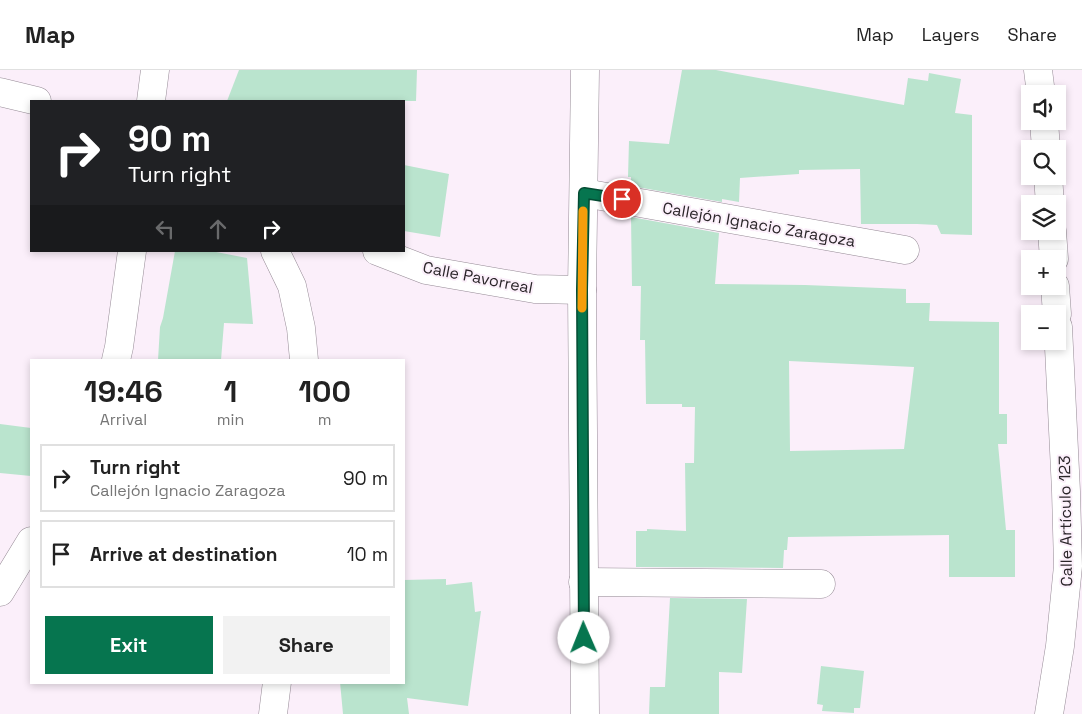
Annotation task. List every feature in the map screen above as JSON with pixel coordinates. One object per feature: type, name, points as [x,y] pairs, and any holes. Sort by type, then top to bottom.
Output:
[{"type":"street","points":[[151,100],[155,70]]},
{"type":"street","points":[[585,70],[582,290],[585,714]]},
{"type":"street","points":[[1038,70],[1040,85]]},
{"type":"street","points":[[0,92],[33,100]]},
{"type":"street","name":"Callejón Ignacio Zaragoza","points":[[584,193],[905,250]]},
{"type":"street","points":[[116,359],[132,252]]},
{"type":"street","points":[[275,252],[292,286],[301,328],[304,359]]},
{"type":"street","name":"Calle Pavorreal","points":[[380,252],[426,270],[535,289],[582,290]]},
{"type":"street","name":"Calle Artículo 123","points":[[1049,714],[1060,646],[1068,566],[1059,350]]},
{"type":"street","points":[[0,592],[30,543]]},
{"type":"street","points":[[583,582],[821,584]]},
{"type":"street","points":[[273,714],[277,684]]},
{"type":"building","points":[[239,70],[417,70],[416,101],[227,100]]},
{"type":"building","points":[[682,70],[716,70],[904,105],[908,78],[928,81],[929,73],[961,79],[955,113],[972,115],[972,235],[941,234],[937,225],[861,224],[860,169],[799,170],[799,174],[740,178],[739,202],[722,199],[722,202],[631,186],[631,177],[628,177],[629,141],[669,144]]},
{"type":"building","points":[[405,165],[449,174],[440,237],[405,231]]},
{"type":"building","points":[[631,217],[719,233],[715,284],[906,289],[906,303],[930,303],[929,321],[999,322],[999,414],[1007,414],[1007,444],[998,444],[1006,530],[1015,530],[1015,577],[949,577],[949,535],[788,537],[787,550],[784,550],[783,568],[636,567],[636,531],[647,531],[647,529],[686,531],[685,463],[694,463],[695,407],[682,407],[682,404],[646,404],[645,340],[640,340],[641,286],[632,286]],"holes":[[[789,361],[914,367],[904,449],[790,451]]]},
{"type":"building","points":[[175,252],[216,252],[247,258],[253,324],[224,323],[221,359],[158,359],[160,327]]},
{"type":"building","points":[[0,424],[30,428],[30,476],[0,473]]},
{"type":"building","points":[[446,579],[446,585],[472,582],[475,612],[481,611],[468,706],[407,698],[409,714],[343,714],[340,684],[405,684],[405,580]]},
{"type":"building","points":[[670,598],[747,599],[742,673],[719,672],[719,714],[649,714],[650,687],[665,687]]},
{"type":"building","points":[[821,666],[864,671],[860,708],[854,708],[854,713],[822,711],[823,705],[817,704]]},
{"type":"slow traffic","points":[[582,308],[583,211]]},
{"type":"route","points":[[584,638],[582,290],[584,193],[622,199]]}]
